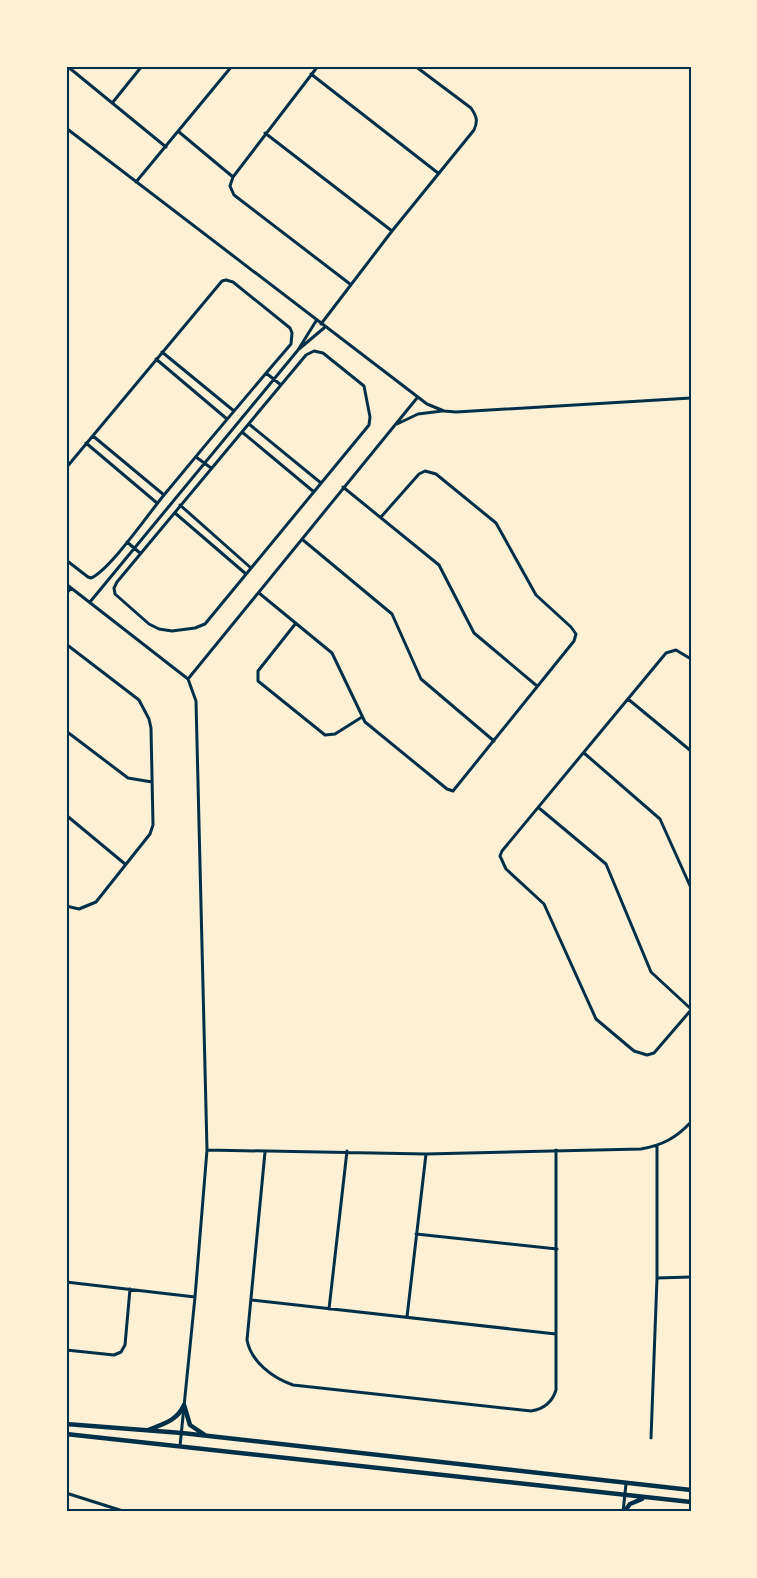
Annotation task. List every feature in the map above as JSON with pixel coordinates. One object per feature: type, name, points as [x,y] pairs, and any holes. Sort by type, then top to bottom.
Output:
[{"type":"main road","points":[[145,1431],[173,1420],[184,1405]]},
{"type":"main road","points":[[184,1405],[190,1425],[207,1436]]},
{"type":"main road","points":[[66,1424],[182,1433],[691,1490]]},
{"type":"main road","points":[[66,1434],[691,1502]]},
{"type":"main road","points":[[623,1512],[630,1503],[647,1498]]},
{"type":"street","points":[[67,66],[166,147]]},
{"type":"street","points":[[113,103],[142,66]]},
{"type":"street","points":[[136,182],[232,66]]},
{"type":"street","points":[[318,66],[265,133],[233,177],[230,186],[234,195],[350,284]]},
{"type":"street","points":[[321,324],[350,284],[474,130],[478,119],[471,108],[415,66]]},
{"type":"street","points":[[311,74],[438,173]]},
{"type":"street","points":[[66,128],[417,398],[444,411]]},
{"type":"street","points":[[179,132],[233,177]]},
{"type":"street","points":[[265,133],[392,231]]},
{"type":"street","points":[[66,468],[222,281],[230,280],[283,321],[292,333],[291,344],[99,573],[91,578],[66,560]]},
{"type":"street","points":[[90,602],[298,350],[316,321]]},
{"type":"street","points":[[298,350],[325,327]]},
{"type":"street","points":[[314,351],[322,353],[362,383],[366,390],[369,425],[202,626],[172,631],[159,629],[126,604],[114,591],[117,582],[249,424],[306,355],[314,351]]},
{"type":"street","points":[[162,352],[234,411]]},
{"type":"street","points":[[156,359],[227,419]]},
{"type":"street","points":[[266,373],[281,385]]},
{"type":"street","points":[[188,679],[417,398]]},
{"type":"street","points":[[395,425],[418,414],[444,411],[691,398]]},
{"type":"street","points":[[249,424],[321,483]]},
{"type":"street","points":[[242,432],[314,492]]},
{"type":"street","points":[[93,436],[164,495]]},
{"type":"street","points":[[86,443],[158,503]]},
{"type":"street","points":[[196,457],[211,468]]},
{"type":"street","points":[[259,593],[335,658],[362,717],[369,726],[451,791],[574,641],[576,634],[536,595],[496,524],[431,471],[419,474],[413,479],[381,517]]},
{"type":"street","points":[[343,487],[439,565],[477,637],[537,686]]},
{"type":"street","points":[[180,506],[251,568]]},
{"type":"street","points":[[174,513],[246,574]]},
{"type":"street","points":[[303,540],[392,614],[421,679],[494,741]]},
{"type":"street","points":[[127,542],[141,553]]},
{"type":"street","points":[[66,584],[188,679],[194,695],[196,710],[207,1150],[180,1446]]},
{"type":"street","points":[[66,594],[71,588]]},
{"type":"street","points":[[296,623],[258,671],[258,681],[325,735],[335,734],[362,717]]},
{"type":"street","points":[[66,644],[139,700],[151,728],[152,782],[152,830],[96,902],[80,909],[66,906]]},
{"type":"street","points":[[538,808],[606,864],[651,972],[691,1010],[654,1053],[647,1055],[634,1051],[596,1019],[546,908],[506,869],[501,860],[502,851],[666,653],[676,650],[691,659]]},
{"type":"street","points":[[628,699],[691,751]]},
{"type":"street","points":[[66,731],[128,778],[152,782]]},
{"type":"street","points":[[584,753],[660,819],[691,888]]},
{"type":"street","points":[[66,815],[125,864]]},
{"type":"street","points":[[207,1150],[426,1154],[641,1149],[657,1146],[675,1137],[691,1122]]},
{"type":"street","points":[[651,1438],[657,1278],[657,1146]]},
{"type":"street","points":[[265,1152],[247,1340],[252,1355],[276,1377],[293,1385],[531,1411],[550,1403],[556,1390],[556,1150]]},
{"type":"street","points":[[329,1309],[347,1151]]},
{"type":"street","points":[[407,1317],[426,1154]]},
{"type":"street","points":[[416,1234],[557,1249]]},
{"type":"street","points":[[657,1278],[691,1277]]},
{"type":"street","points":[[66,1282],[195,1297]]},
{"type":"street","points":[[66,1350],[114,1355],[121,1352],[125,1345],[130,1289]]},
{"type":"street","points":[[251,1300],[556,1334]]},
{"type":"street","points":[[623,1512],[626,1484]]},
{"type":"street","points":[[66,1492],[112,1510],[126,1512]]},
{"type":"street","points":[[296,1512],[307,1512]]}]
